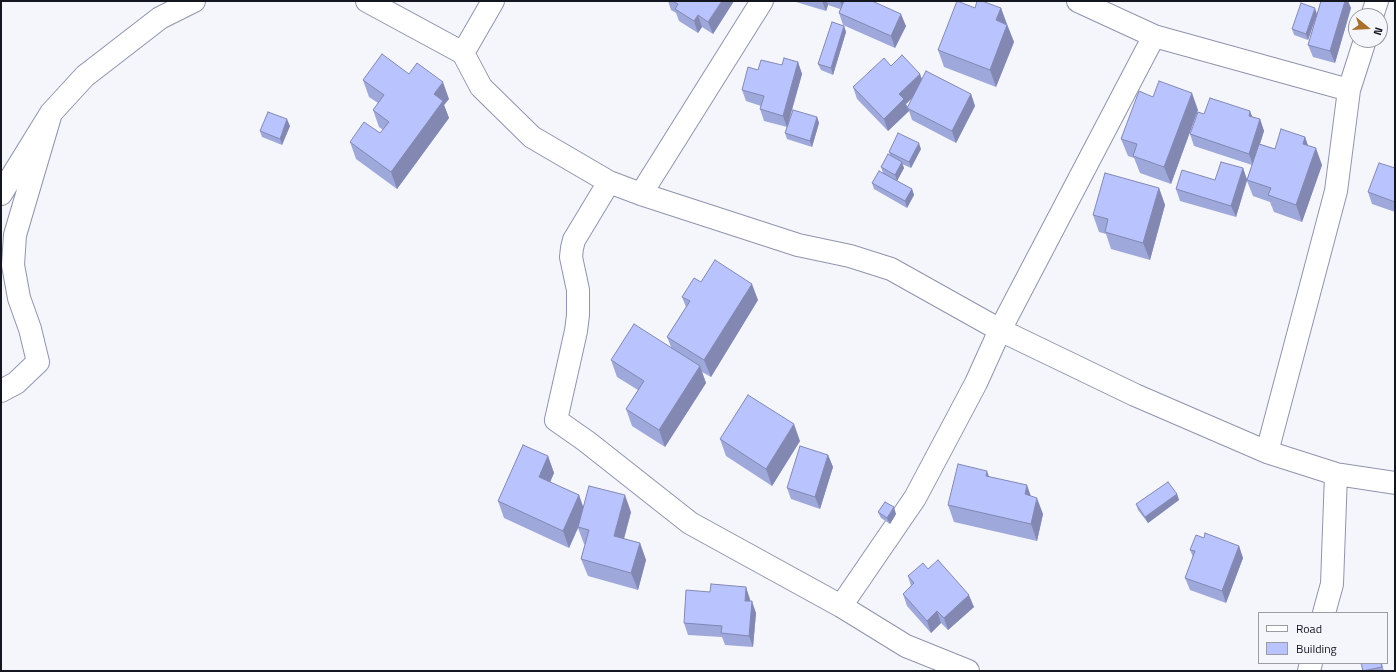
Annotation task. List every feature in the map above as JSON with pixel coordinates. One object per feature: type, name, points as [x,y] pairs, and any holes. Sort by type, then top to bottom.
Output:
[{"type":"street","points":[[1,194],[51,113],[85,76],[160,18],[194,1]]},
{"type":"street","points":[[367,1],[463,54],[481,87],[532,137],[609,182],[798,245],[850,256],[891,269],[1000,330],[1135,395],[1267,452],[1336,474],[1395,483]]},
{"type":"street","points":[[463,54],[493,1]]},
{"type":"street","points":[[642,194],[762,1]]},
{"type":"street","points":[[1078,1],[1154,36],[1349,90]]},
{"type":"street","points":[[841,606],[915,498],[976,383],[1000,330],[1154,36]]},
{"type":"street","points":[[1267,452],[1336,191],[1349,90],[1362,48]]},
{"type":"street","points":[[1,391],[16,384],[38,362],[30,329],[19,298],[13,265],[15,235],[51,113]]},
{"type":"street","points":[[609,182],[574,240],[572,248],[571,257],[578,290],[578,315],[556,420],[586,441],[690,523],[841,606],[906,646],[968,671]]},
{"type":"street","points":[[1324,612],[1332,584],[1336,474]]},
{"type":"building","points":[[672,1],[722,1],[708,22],[698,15],[694,21],[675,9],[678,4]]},
{"type":"building","points":[[844,1],[872,1],[901,14],[891,36],[839,13]]},
{"type":"building","points":[[957,1],[975,8],[977,1],[982,1],[1001,8],[996,20],[1007,25],[990,70],[938,50]]},
{"type":"building","points":[[1321,1],[1345,1],[1330,51],[1308,45]]},
{"type":"building","points":[[1301,3],[1315,8],[1306,34],[1292,29]]},
{"type":"building","points":[[832,22],[844,26],[831,68],[818,64]]},
{"type":"building","points":[[382,54],[409,74],[417,63],[443,82],[434,94],[443,101],[391,172],[350,142],[364,122],[380,133],[389,122],[373,110],[384,95],[363,80]]},
{"type":"building","points":[[902,55],[920,74],[899,94],[904,99],[884,119],[853,87],[884,58],[891,66]]},
{"type":"building","points":[[784,58],[798,62],[783,116],[760,109],[764,96],[742,90],[748,67],[758,70],[761,60],[782,65]]},
{"type":"building","points":[[926,71],[971,94],[952,131],[907,108]]},
{"type":"building","points":[[1159,81],[1192,93],[1164,167],[1133,156],[1137,144],[1121,139],[1139,91],[1153,97]]},
{"type":"building","points":[[1210,98],[1250,111],[1249,116],[1260,119],[1249,154],[1190,134],[1198,112],[1204,114]]},
{"type":"building","points":[[793,110],[817,117],[810,141],[785,133]]},
{"type":"building","points":[[268,112],[287,119],[280,139],[260,131]]},
{"type":"building","points":[[1281,129],[1305,137],[1303,144],[1316,148],[1296,205],[1268,195],[1271,188],[1247,180],[1259,144],[1275,149]]},
{"type":"building","points":[[898,133],[919,143],[909,162],[889,152]]},
{"type":"building","points":[[888,154],[902,162],[895,175],[881,167]]},
{"type":"building","points":[[1221,162],[1243,168],[1231,206],[1176,189],[1182,170],[1215,180]]},
{"type":"building","points":[[1379,163],[1395,168],[1395,202],[1368,192]]},
{"type":"building","points":[[879,171],[912,189],[905,201],[872,183]]},
{"type":"building","points":[[1105,173],[1159,188],[1143,243],[1105,232],[1108,219],[1093,215]]},
{"type":"building","points":[[715,260],[752,284],[704,360],[667,337],[690,301],[682,297],[694,278],[701,282]]},
{"type":"building","points":[[634,324],[700,366],[659,430],[626,409],[644,381],[611,360]]},
{"type":"building","points":[[748,395],[794,424],[766,469],[720,439]]},
{"type":"building","points":[[523,445],[548,456],[539,477],[579,495],[563,531],[498,501]]},
{"type":"building","points":[[800,446],[828,455],[815,497],[787,488]]},
{"type":"building","points":[[958,464],[987,471],[986,476],[1027,485],[1025,494],[1037,498],[1031,524],[948,505]]},
{"type":"building","points":[[1168,482],[1177,494],[1145,517],[1136,504]]},
{"type":"building","points":[[589,486],[625,495],[614,536],[640,543],[631,573],[581,559],[589,530],[578,527]]},
{"type":"building","points":[[885,502],[894,507],[887,518],[878,512]]},
{"type":"building","points":[[1205,533],[1239,546],[1222,591],[1185,578],[1195,551],[1190,550],[1196,535],[1204,538]]},
{"type":"building","points":[[938,560],[969,595],[944,618],[937,611],[927,621],[903,594],[914,583],[908,576],[923,563],[928,569]]},
{"type":"building","points":[[711,584],[746,587],[745,601],[752,601],[749,636],[721,633],[722,626],[684,623],[686,590],[710,592]]},
{"type":"building","points":[[1361,664],[1381,664],[1382,667],[1363,671]]}]
